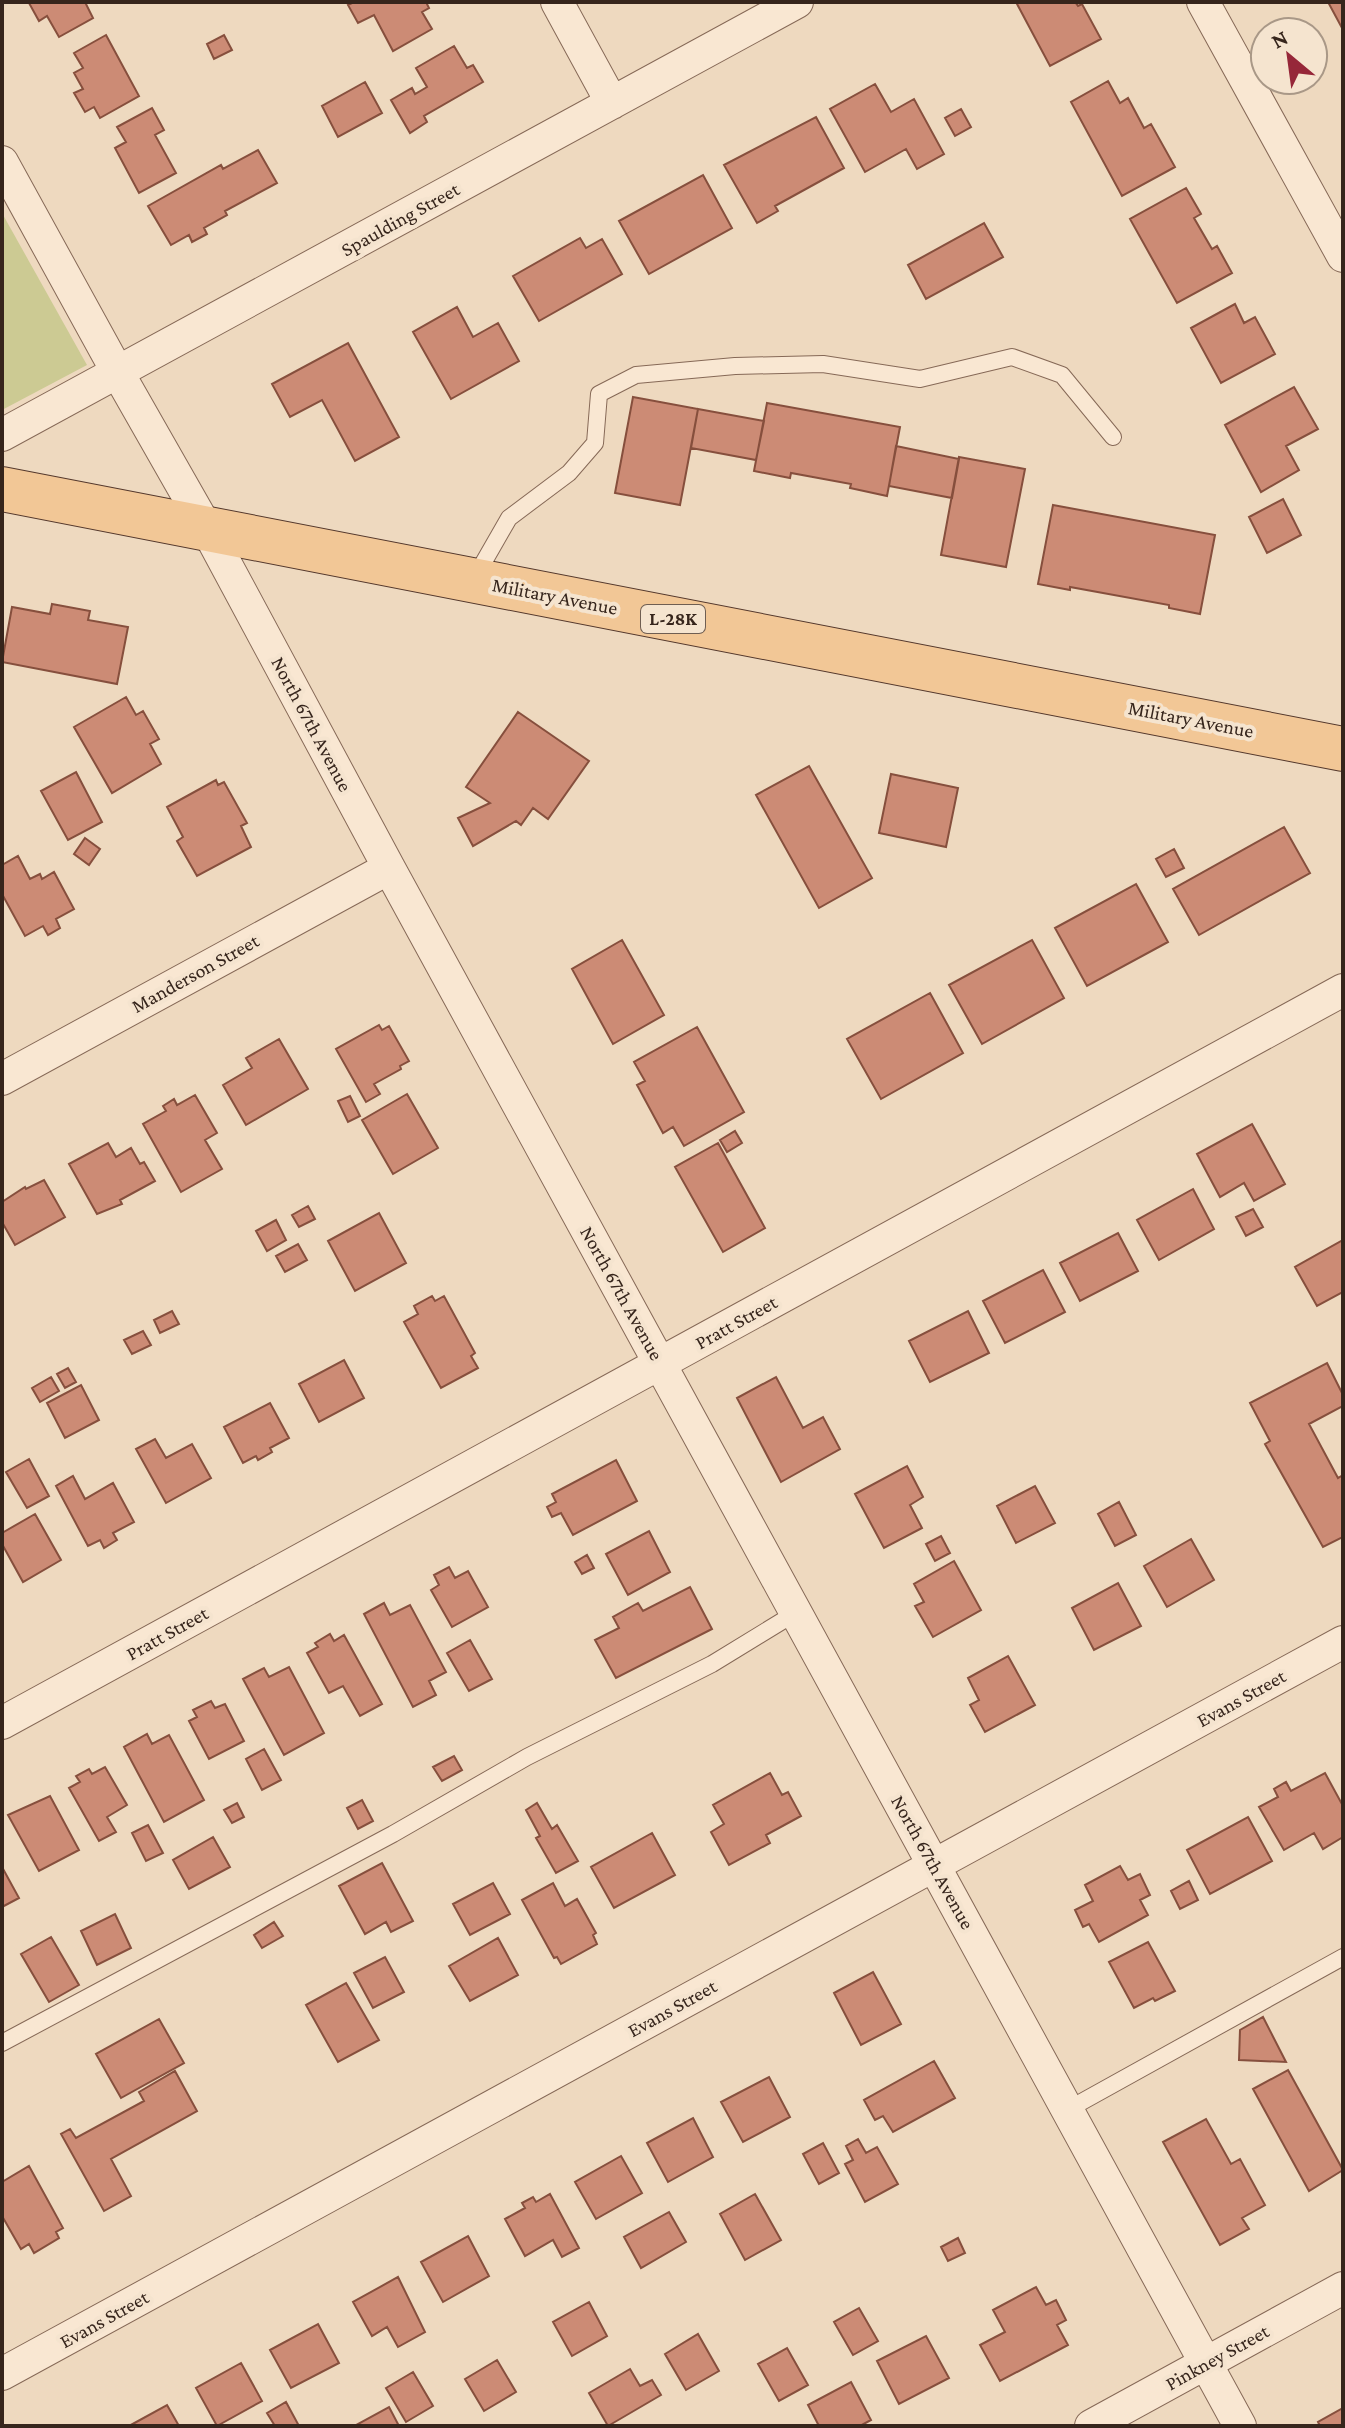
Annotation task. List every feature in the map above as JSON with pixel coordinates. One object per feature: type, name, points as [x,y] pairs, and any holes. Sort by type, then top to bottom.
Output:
[{"type":"main road","name":"Military Avenue","points":[[2,489],[1343,749]]},
{"type":"street","points":[[557,2],[612,103]]},
{"type":"street","name":"Spaulding Street","points":[[2,435],[797,2]]},
{"type":"street","points":[[1203,2],[1343,256]]},
{"type":"street","name":"North 67th Avenue","points":[[2,162],[208,531],[1240,2426]]},
{"type":"street","name":"Manderson Street","points":[[2,1079],[389,868]]},
{"type":"street","name":"Pratt Street","points":[[2,1723],[1343,990]]},
{"type":"street","name":"Evans Street","points":[[2,2374],[1343,1642]]},
{"type":"street","name":"Pinkney Street","points":[[1091,2426],[1343,2288]]},
{"type":"lane","points":[[473,580],[509,518],[569,473],[595,443],[599,394],[636,375],[735,366],[823,364],[920,379],[1012,357],[1062,375],[1113,437]]},
{"type":"lane","points":[[2,2043],[393,1834],[527,1757],[712,1664],[797,1612]]},
{"type":"lane","points":[[1067,2110],[1343,1957]]},
{"type":"shaded area","points":[[2,213],[87,365],[2,410]]},
{"type":"building","points":[[31,2],[85,2],[93,18],[59,37],[47,16],[39,21]]},
{"type":"building","points":[[354,2],[426,2],[429,8],[422,12],[432,29],[393,51],[374,15],[358,23],[348,5]]},
{"type":"building","points":[[1016,2],[1082,4],[1101,39],[1050,66]]},
{"type":"building","points":[[1328,2],[1343,2],[1343,28],[1342,28]]},
{"type":"building","points":[[106,35],[139,96],[100,118],[94,107],[85,112],[74,93],[83,89],[74,73],[83,68],[74,53]]},
{"type":"building","points":[[224,35],[232,50],[214,59],[207,44]]},
{"type":"building","points":[[454,46],[467,68],[473,65],[483,82],[424,116],[427,122],[410,133],[391,100],[412,88],[415,94],[427,87],[416,68]]},
{"type":"building","points":[[1108,81],[1120,103],[1128,98],[1144,128],[1151,124],[1175,167],[1122,196],[1071,102]]},
{"type":"building","points":[[365,82],[382,113],[338,137],[322,106]]},
{"type":"building","points":[[875,84],[891,112],[914,99],[944,154],[917,169],[906,149],[865,172],[830,109]]},
{"type":"building","points":[[152,108],[164,130],[155,135],[176,173],[139,193],[115,148],[126,142],[117,127]]},
{"type":"building","points":[[961,109],[971,127],[955,136],[945,118]]},
{"type":"building","points":[[816,117],[844,168],[775,206],[778,211],[757,223],[724,165]]},
{"type":"building","points":[[258,150],[277,183],[225,211],[227,215],[204,228],[207,234],[192,242],[189,235],[171,245],[148,206],[221,165],[223,169]]},
{"type":"building","points":[[703,175],[732,228],[649,274],[619,221]]},
{"type":"building","points":[[1186,188],[1201,214],[1194,218],[1212,249],[1217,246],[1232,273],[1177,303],[1130,219]]},
{"type":"building","points":[[984,223],[1003,257],[926,299],[908,265]]},
{"type":"building","points":[[580,238],[586,248],[602,239],[622,274],[539,321],[513,276]]},
{"type":"building","points":[[1235,304],[1244,323],[1255,317],[1275,354],[1221,383],[1191,328]]},
{"type":"building","points":[[457,307],[473,337],[498,323],[519,361],[451,399],[413,332]]},
{"type":"building","points":[[348,343],[399,437],[355,461],[322,400],[290,417],[272,384]]},
{"type":"building","points":[[1294,387],[1318,429],[1286,446],[1299,470],[1261,492],[1225,425]]},
{"type":"building","points":[[633,397],[698,409],[680,505],[615,493]]},
{"type":"building","points":[[767,403],[900,427],[887,496],[850,488],[851,484],[791,473],[790,478],[754,471]]},
{"type":"building","points":[[698,409],[764,421],[756,460],[691,448]]},
{"type":"building","points":[[896,446],[959,459],[952,498],[889,486]]},
{"type":"building","points":[[959,457],[1025,469],[1006,567],[941,555]]},
{"type":"building","points":[[1283,499],[1301,535],[1267,553],[1249,517]]},
{"type":"building","points":[[1053,505],[1215,535],[1200,614],[1169,608],[1169,605],[1038,584]]},
{"type":"building","points":[[52,604],[90,611],[88,620],[128,627],[117,684],[2,662],[12,607],[50,614]]},
{"type":"building","points":[[126,697],[136,715],[143,711],[159,739],[150,744],[161,764],[112,793],[74,727]]},
{"type":"building","points":[[518,712],[589,761],[548,819],[533,808],[521,825],[516,821],[473,846],[458,818],[490,803],[466,787]]},
{"type":"building","points":[[809,766],[872,878],[819,908],[756,795]]},
{"type":"building","points":[[76,772],[102,822],[68,840],[41,791]]},
{"type":"building","points":[[891,774],[958,788],[946,847],[879,833]]},
{"type":"building","points":[[216,780],[218,785],[224,782],[247,823],[241,826],[251,847],[197,876],[177,841],[183,837],[167,807]]},
{"type":"building","points":[[1284,827],[1310,873],[1199,935],[1173,889]]},
{"type":"building","points":[[85,838],[100,849],[89,865],[74,854]]},
{"type":"building","points":[[1174,849],[1184,868],[1166,877],[1156,859]]},
{"type":"building","points":[[18,856],[30,879],[40,874],[42,879],[54,872],[74,909],[56,919],[60,928],[48,935],[43,926],[25,936],[2,894],[2,865]]},
{"type":"building","points":[[1136,884],[1168,942],[1087,986],[1055,928]]},
{"type":"building","points":[[622,940],[664,1015],[613,1044],[572,969]]},
{"type":"building","points":[[1032,940],[1064,998],[982,1044],[949,985]]},
{"type":"building","points":[[930,993],[963,1053],[881,1099],[847,1039]]},
{"type":"building","points":[[379,1025],[382,1030],[389,1026],[409,1061],[374,1084],[380,1094],[366,1102],[336,1049]]},
{"type":"building","points":[[697,1027],[744,1112],[684,1146],[673,1127],[663,1133],[637,1085],[645,1081],[634,1062]]},
{"type":"building","points":[[279,1039],[308,1089],[246,1125],[223,1085],[252,1068],[246,1058]]},
{"type":"building","points":[[407,1094],[438,1148],[393,1174],[362,1120]]},
{"type":"building","points":[[195,1095],[217,1133],[205,1140],[222,1169],[181,1192],[143,1124],[166,1111],[163,1106],[174,1099],[177,1105]]},
{"type":"building","points":[[350,1096],[360,1116],[348,1122],[338,1101]]},
{"type":"building","points":[[1252,1124],[1285,1184],[1254,1201],[1244,1183],[1220,1197],[1197,1154]]},
{"type":"building","points":[[735,1131],[742,1143],[727,1152],[720,1140]]},
{"type":"building","points":[[108,1143],[116,1157],[131,1148],[155,1181],[120,1200],[122,1204],[97,1214],[69,1164]]},
{"type":"building","points":[[718,1143],[765,1228],[723,1252],[675,1167]]},
{"type":"building","points":[[44,1180],[65,1217],[15,1245],[2,1222],[2,1202],[25,1187]]},
{"type":"building","points":[[1193,1189],[1214,1229],[1159,1260],[1137,1220]]},
{"type":"building","points":[[308,1206],[315,1219],[299,1227],[292,1215]]},
{"type":"building","points":[[1253,1209],[1263,1227],[1246,1236],[1236,1217]]},
{"type":"building","points":[[379,1213],[406,1263],[355,1291],[328,1241]]},
{"type":"building","points":[[276,1220],[286,1240],[267,1251],[256,1231]]},
{"type":"building","points":[[1118,1233],[1138,1271],[1080,1301],[1060,1263]]},
{"type":"building","points":[[1343,1240],[1343,1292],[1317,1306],[1295,1267]]},
{"type":"building","points":[[298,1244],[307,1260],[285,1272],[276,1256]]},
{"type":"building","points":[[1043,1270],[1065,1312],[1005,1343],[983,1301]]},
{"type":"building","points":[[432,1296],[435,1301],[444,1296],[475,1353],[471,1356],[478,1368],[441,1388],[404,1322],[418,1314],[414,1306]]},
{"type":"building","points":[[172,1311],[179,1324],[160,1333],[154,1320]]},
{"type":"building","points":[[968,1311],[989,1353],[930,1382],[909,1341]]},
{"type":"building","points":[[143,1331],[151,1345],[132,1354],[124,1340]]},
{"type":"building","points":[[344,1360],[364,1398],[319,1422],[299,1384]]},
{"type":"building","points":[[1327,1363],[1343,1395],[1343,1406],[1309,1424],[1338,1478],[1343,1475],[1343,1537],[1323,1547],[1265,1444],[1270,1441],[1250,1403]]},
{"type":"building","points":[[68,1368],[76,1382],[65,1388],[57,1374]]},
{"type":"building","points":[[51,1377],[59,1391],[40,1402],[32,1388]]},
{"type":"building","points":[[776,1377],[803,1428],[823,1417],[840,1449],[781,1482],[737,1398]]},
{"type":"building","points":[[81,1385],[99,1420],[65,1438],[47,1403]]},
{"type":"building","points":[[270,1403],[289,1438],[270,1448],[272,1452],[258,1460],[256,1456],[243,1463],[224,1427]]},
{"type":"building","points":[[155,1439],[166,1458],[192,1444],[211,1478],[166,1503],[136,1449]]},
{"type":"building","points":[[29,1459],[49,1496],[27,1508],[6,1472]]},
{"type":"building","points":[[616,1460],[637,1501],[573,1535],[561,1513],[552,1517],[547,1507],[556,1502],[552,1494]]},
{"type":"building","points":[[907,1466],[923,1497],[910,1505],[922,1528],[884,1548],[855,1494]]},
{"type":"building","points":[[73,1476],[85,1499],[113,1483],[134,1522],[113,1533],[117,1540],[104,1548],[100,1540],[88,1546],[56,1486]]},
{"type":"building","points":[[1035,1486],[1055,1523],[1016,1543],[997,1506]]},
{"type":"building","points":[[1119,1502],[1136,1535],[1115,1546],[1098,1514]]},
{"type":"building","points":[[35,1514],[61,1560],[23,1582],[2,1544],[2,1533]]},
{"type":"building","points":[[649,1531],[670,1572],[628,1595],[606,1554]]},
{"type":"building","points":[[941,1536],[950,1553],[935,1561],[926,1544]]},
{"type":"building","points":[[1191,1539],[1214,1580],[1167,1607],[1144,1566]]},
{"type":"building","points":[[587,1555],[594,1568],[582,1574],[575,1562]]},
{"type":"building","points":[[954,1561],[981,1610],[933,1637],[915,1606],[924,1602],[914,1584]]},
{"type":"building","points":[[449,1567],[455,1578],[468,1571],[488,1607],[452,1627],[431,1590],[439,1585],[434,1575]]},
{"type":"building","points":[[1118,1583],[1141,1626],[1094,1650],[1072,1608]]},
{"type":"building","points":[[690,1587],[712,1629],[616,1678],[595,1640],[619,1628],[613,1617],[638,1603],[643,1611]]},
{"type":"building","points":[[384,1603],[390,1615],[410,1605],[446,1672],[429,1681],[436,1695],[413,1707],[364,1614]]},
{"type":"building","points":[[330,1634],[334,1641],[344,1635],[382,1704],[360,1716],[343,1686],[329,1693],[307,1653],[318,1647],[315,1643]]},
{"type":"building","points":[[470,1640],[492,1679],[469,1691],[447,1653]]},
{"type":"building","points":[[1008,1656],[1035,1705],[985,1732],[970,1705],[979,1700],[968,1678]]},
{"type":"building","points":[[289,1667],[324,1733],[284,1755],[243,1679],[264,1668],[269,1677]]},
{"type":"building","points":[[211,1701],[215,1708],[225,1704],[244,1741],[209,1759],[189,1721],[197,1717],[193,1710]]},
{"type":"building","points":[[147,1734],[152,1744],[169,1735],[204,1800],[164,1822],[124,1747]]},
{"type":"building","points":[[264,1749],[281,1780],[262,1790],[246,1759]]},
{"type":"building","points":[[454,1756],[462,1770],[442,1781],[433,1767]]},
{"type":"building","points":[[105,1767],[127,1805],[107,1817],[116,1832],[99,1841],[69,1788],[80,1782],[76,1776],[89,1769],[92,1774]]},
{"type":"building","points":[[770,1773],[782,1795],[788,1792],[801,1816],[766,1835],[770,1843],[729,1865],[711,1832],[724,1824],[713,1805]]},
{"type":"building","points":[[1325,1773],[1343,1806],[1343,1837],[1323,1849],[1314,1833],[1284,1850],[1259,1807],[1278,1797],[1274,1789],[1286,1782],[1291,1791]]},
{"type":"building","points":[[50,1796],[79,1850],[39,1871],[8,1815]]},
{"type":"building","points":[[362,1800],[373,1821],[358,1829],[347,1808]]},
{"type":"building","points":[[237,1803],[244,1817],[232,1823],[224,1810]]},
{"type":"building","points":[[537,1803],[552,1829],[557,1825],[578,1861],[556,1873],[536,1838],[540,1836],[526,1810]]},
{"type":"building","points":[[1248,1817],[1272,1861],[1210,1894],[1187,1850]]},
{"type":"building","points":[[148,1825],[163,1853],[146,1861],[132,1833]]},
{"type":"building","points":[[652,1833],[675,1875],[614,1908],[591,1867]]},
{"type":"building","points":[[213,1837],[230,1867],[189,1889],[173,1860]]},
{"type":"building","points":[[382,1863],[413,1921],[391,1932],[386,1922],[365,1934],[339,1886]]},
{"type":"building","points":[[1120,1866],[1128,1880],[1140,1874],[1150,1895],[1140,1900],[1148,1915],[1099,1942],[1089,1924],[1083,1927],[1075,1910],[1093,1901],[1085,1885]]},
{"type":"building","points":[[2,1867],[19,1898],[2,1907]]},
{"type":"building","points":[[1189,1881],[1198,1900],[1180,1909],[1171,1891]]},
{"type":"building","points":[[493,1883],[510,1914],[470,1935],[453,1904]]},
{"type":"building","points":[[553,1883],[565,1906],[577,1899],[596,1933],[593,1935],[597,1944],[561,1964],[557,1957],[554,1958],[522,1900]]},
{"type":"building","points":[[115,1914],[131,1948],[97,1965],[81,1931]]},
{"type":"building","points":[[274,1922],[283,1936],[262,1948],[254,1935]]},
{"type":"building","points":[[51,1937],[79,1985],[49,2002],[21,1954]]},
{"type":"building","points":[[498,1938],[518,1975],[470,2001],[449,1966]]},
{"type":"building","points":[[1148,1942],[1175,1991],[1134,2008],[1109,1962]]},
{"type":"building","points":[[385,1957],[404,1992],[373,2008],[354,1973]]},
{"type":"building","points":[[873,1972],[901,2024],[861,2045],[834,1993]]},
{"type":"building","points":[[346,1983],[379,2040],[338,2062],[306,2005]]},
{"type":"building","points":[[1263,2017],[1286,2062],[1239,2060],[1240,2030]]},
{"type":"building","points":[[159,2019],[184,2063],[121,2098],[96,2054]]},
{"type":"building","points":[[934,2061],[955,2098],[893,2132],[883,2116],[875,2120],[864,2100]]},
{"type":"building","points":[[1288,2070],[1343,2170],[1309,2191],[1253,2089]]},
{"type":"building","points":[[175,2071],[197,2111],[111,2159],[131,2196],[104,2211],[61,2134],[70,2129],[76,2138],[144,2101],[139,2092]]},
{"type":"building","points":[[769,2077],[790,2117],[743,2142],[721,2102]]},
{"type":"building","points":[[693,2118],[713,2157],[668,2182],[647,2143]]},
{"type":"building","points":[[1206,2119],[1231,2164],[1240,2159],[1265,2205],[1242,2218],[1249,2229],[1220,2245],[1163,2142]]},
{"type":"building","points":[[858,2139],[866,2153],[877,2147],[898,2184],[865,2202],[845,2164],[853,2160],[846,2146]]},
{"type":"building","points":[[823,2143],[839,2173],[819,2184],[803,2154]]},
{"type":"building","points":[[621,2156],[642,2193],[596,2219],[575,2182]]},
{"type":"building","points":[[29,2166],[63,2228],[56,2232],[59,2238],[34,2253],[29,2244],[21,2249],[2,2216],[2,2182]]},
{"type":"building","points":[[550,2194],[579,2248],[562,2257],[553,2240],[525,2256],[505,2219],[525,2208],[522,2203],[533,2197],[536,2202]]},
{"type":"building","points":[[755,2194],[781,2240],[745,2260],[720,2214]]},
{"type":"building","points":[[669,2212],[686,2242],[641,2268],[624,2237]]},
{"type":"building","points":[[468,2236],[489,2276],[443,2302],[421,2262]]},
{"type":"building","points":[[958,2238],[965,2253],[948,2261],[941,2247]]},
{"type":"building","points":[[398,2277],[425,2332],[398,2347],[387,2327],[372,2336],[353,2302]]},
{"type":"building","points":[[1036,2287],[1046,2305],[1056,2300],[1066,2320],[1057,2325],[1068,2345],[1000,2381],[980,2345],[1005,2332],[993,2310]]},
{"type":"building","points":[[589,2302],[607,2336],[572,2356],[553,2322]]},
{"type":"building","points":[[859,2308],[878,2341],[853,2355],[834,2322]]},
{"type":"building","points":[[318,2324],[339,2363],[291,2388],[270,2350]]},
{"type":"building","points":[[698,2334],[719,2371],[686,2390],[665,2354]]},
{"type":"building","points":[[926,2336],[949,2378],[899,2404],[877,2361]]},
{"type":"building","points":[[787,2348],[808,2385],[779,2401],[758,2364]]},
{"type":"building","points":[[497,2360],[516,2392],[484,2411],[465,2379]]},
{"type":"building","points":[[241,2363],[262,2401],[217,2426],[196,2388]]},
{"type":"building","points":[[630,2369],[640,2386],[652,2380],[661,2395],[608,2426],[589,2393]]},
{"type":"building","points":[[413,2372],[433,2406],[406,2422],[386,2388]]},
{"type":"building","points":[[851,2382],[871,2420],[860,2426],[819,2426],[808,2405]]},
{"type":"building","points":[[286,2402],[299,2426],[275,2426],[267,2413]]},
{"type":"building","points":[[167,2405],[179,2426],[129,2426]]},
{"type":"building","points":[[389,2407],[399,2426],[356,2426],[356,2425]]},
{"type":"building","points":[[1343,2408],[1343,2426],[1320,2426],[1318,2422]]}]
